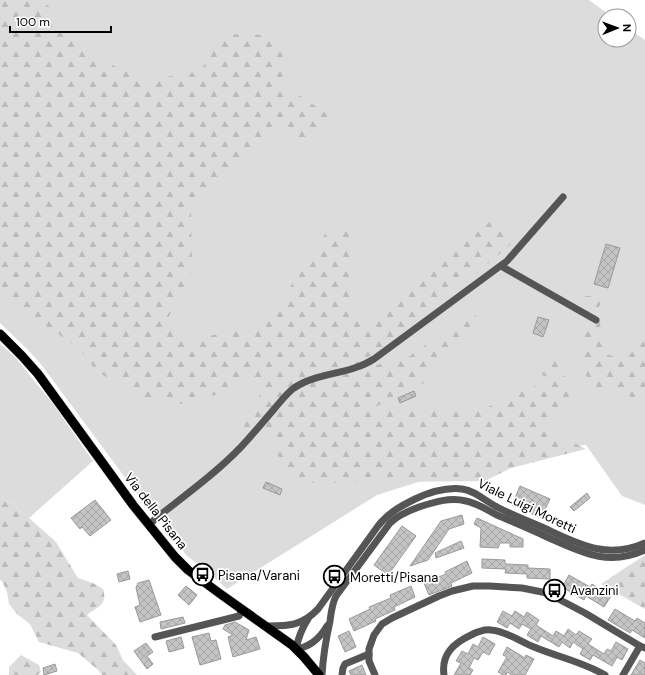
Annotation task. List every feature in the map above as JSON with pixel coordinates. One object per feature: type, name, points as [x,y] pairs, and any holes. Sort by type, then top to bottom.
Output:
[{"type":"main road","name":"Via della Pisana","points":[[0,334],[38,374],[149,525],[181,563],[202,581],[296,649],[319,675]]},
{"type":"street","points":[[149,525],[228,460],[292,389],[313,378],[355,368],[367,363],[420,326],[508,261],[563,197]]},
{"type":"street","points":[[501,266],[596,320]]},
{"type":"street","name":"Viale Luigi Moretti","points":[[329,623],[321,636],[314,642],[305,647],[296,649],[302,630],[309,618],[318,609],[378,526],[389,514],[427,494],[436,491],[457,489],[472,492],[502,510],[569,540],[593,548],[618,550],[635,547],[645,543]]},
{"type":"street","points":[[421,507],[424,499],[432,496],[447,493],[472,492]]},
{"type":"street","name":"Viale Luigi Moretti","points":[[322,675],[324,650],[329,623],[337,594],[394,518],[421,507],[436,502],[450,500],[471,502],[586,554],[610,558],[639,553],[645,550]]},
{"type":"street","points":[[375,675],[369,660],[369,654],[370,645],[379,627],[386,621],[446,594],[478,586],[522,588],[547,593],[643,647],[623,675]]},
{"type":"street","points":[[155,636],[239,616],[242,610]]},
{"type":"street","name":"Viale Luigi Moretti","points":[[264,626],[300,623],[309,618]]},
{"type":"street","points":[[444,675],[445,661],[448,653],[454,645],[472,634],[489,630],[502,633],[533,647],[584,664],[606,675]]},
{"type":"street","points":[[342,675],[345,664],[369,654]]},
{"type":"green space","points":[[0,0],[589,0],[600,8],[597,8],[597,48],[637,48],[637,34],[645,40],[645,505],[622,496],[586,445],[535,448],[377,495],[227,589],[204,568],[187,556],[161,521],[147,507],[40,363],[0,323]]},
{"type":"green space","points":[[0,0],[41,0],[51,8],[79,50],[146,80],[202,71],[210,47],[219,37],[246,33],[267,36],[283,49],[282,83],[331,117],[300,141],[277,123],[191,210],[192,271],[167,320],[187,340],[265,325],[327,231],[352,231],[352,313],[370,322],[492,220],[509,227],[510,245],[387,349],[357,361],[366,368],[410,356],[431,341],[476,314],[476,327],[444,356],[431,371],[426,382],[373,408],[475,413],[524,390],[545,383],[548,377],[535,373],[540,364],[549,364],[553,355],[561,373],[575,385],[558,413],[545,428],[586,449],[511,468],[485,481],[296,483],[263,432],[238,427],[251,413],[263,389],[263,383],[260,379],[255,377],[249,379],[235,392],[208,396],[184,404],[165,403],[136,396],[122,385],[97,372],[78,347],[0,296]]},
{"type":"green space","points":[[585,296],[605,297],[598,308],[604,353],[620,359],[638,349],[645,337],[645,395],[641,399],[598,389],[584,373]]},
{"type":"green space","points":[[0,344],[15,357],[53,404],[93,461],[29,518],[13,503],[0,499]]},
{"type":"green space","points":[[0,499],[13,503],[21,512],[56,542],[78,578],[95,584],[103,589],[103,602],[87,615],[116,645],[123,660],[137,675],[102,675],[78,653],[39,642],[30,624],[17,614],[9,604],[7,592],[2,581],[0,580]]},
{"type":"green space","points":[[645,555],[645,609],[601,584]]},
{"type":"green space","points":[[21,655],[39,665],[41,672],[38,675],[9,675],[9,667]]},
{"type":"building","points":[[606,244],[620,248],[608,288],[594,284]]},
{"type":"building","points":[[538,317],[549,320],[543,337],[533,333]]},
{"type":"building","points":[[414,391],[416,396],[400,403],[398,398]]},
{"type":"building","points":[[266,482],[282,489],[280,495],[263,488]]},
{"type":"building","points":[[520,486],[550,499],[541,518],[512,505]]},
{"type":"building","points":[[587,493],[590,498],[574,511],[570,507]]},
{"type":"building","points":[[95,500],[111,520],[90,536],[82,527],[80,529],[71,518]]},
{"type":"building","points":[[462,515],[464,524],[449,529],[428,560],[410,566],[441,521]]},
{"type":"building","points":[[477,518],[523,539],[523,547],[510,547],[510,543],[500,543],[498,548],[480,547],[481,528],[474,524]]},
{"type":"building","points":[[402,526],[416,536],[388,575],[374,565]]},
{"type":"building","points":[[461,541],[464,548],[436,558],[435,553]]},
{"type":"building","points":[[482,559],[505,560],[505,564],[528,565],[528,568],[550,569],[550,579],[527,578],[527,574],[505,573],[506,569],[482,568]]},
{"type":"building","points":[[467,561],[472,573],[451,583],[452,586],[429,595],[424,583],[446,574],[445,572]]},
{"type":"building","points":[[128,571],[130,579],[119,582],[117,574]]},
{"type":"building","points":[[569,575],[590,587],[592,584],[611,596],[604,607],[586,596],[584,600],[562,587]]},
{"type":"building","points":[[149,580],[161,615],[140,622],[135,607],[140,605],[136,588],[138,583]]},
{"type":"building","points":[[186,586],[197,595],[189,605],[178,595]]},
{"type":"building","points":[[411,586],[415,597],[394,607],[395,610],[375,619],[376,621],[354,631],[349,619],[370,609],[369,607],[391,598],[390,595]]},
{"type":"building","points":[[615,609],[635,621],[637,618],[645,623],[645,638],[632,630],[630,633],[608,620]]},
{"type":"building","points":[[503,611],[512,616],[515,611],[524,617],[527,612],[539,620],[536,625],[553,636],[556,631],[564,636],[568,629],[576,635],[579,631],[592,639],[588,644],[604,654],[607,649],[611,651],[616,642],[628,649],[622,660],[617,657],[612,666],[593,655],[590,660],[580,654],[583,649],[573,642],[570,648],[562,642],[559,647],[541,636],[538,642],[527,635],[531,629],[522,624],[519,629],[510,623],[507,628],[497,622]]},
{"type":"building","points":[[183,617],[185,623],[161,629],[160,622]]},
{"type":"building","points":[[235,622],[249,630],[246,640],[256,637],[260,649],[233,657],[228,637],[233,635],[223,629],[225,625]]},
{"type":"building","points":[[349,631],[356,647],[345,652],[338,636]]},
{"type":"building","points":[[209,633],[211,641],[216,640],[221,659],[200,665],[192,637]]},
{"type":"building","points":[[181,637],[184,648],[169,652],[166,641]]},
{"type":"building","points":[[483,637],[495,644],[489,655],[483,652],[478,660],[474,658],[469,668],[473,670],[470,675],[454,675],[461,663],[456,661],[462,651],[468,654],[473,644],[478,647]]},
{"type":"building","points":[[146,643],[153,652],[147,656],[153,664],[147,669],[134,651]]},
{"type":"building","points":[[507,647],[525,658],[526,655],[534,659],[525,675],[512,675],[507,672],[506,675],[503,675],[498,672],[507,657],[503,655]]},
{"type":"building","points":[[640,660],[645,663],[645,675],[631,675]]},
{"type":"building","points":[[55,664],[57,671],[44,675],[43,668]]},
{"type":"building","points":[[362,665],[366,675],[351,675],[349,671]]},
{"type":"place","name":"Pisana/Varani","points":[[202,575]]},
{"type":"place","name":"Moretti/Pisana","points":[[335,577]]},
{"type":"place","name":"Avanzini","points":[[555,590]]}]
